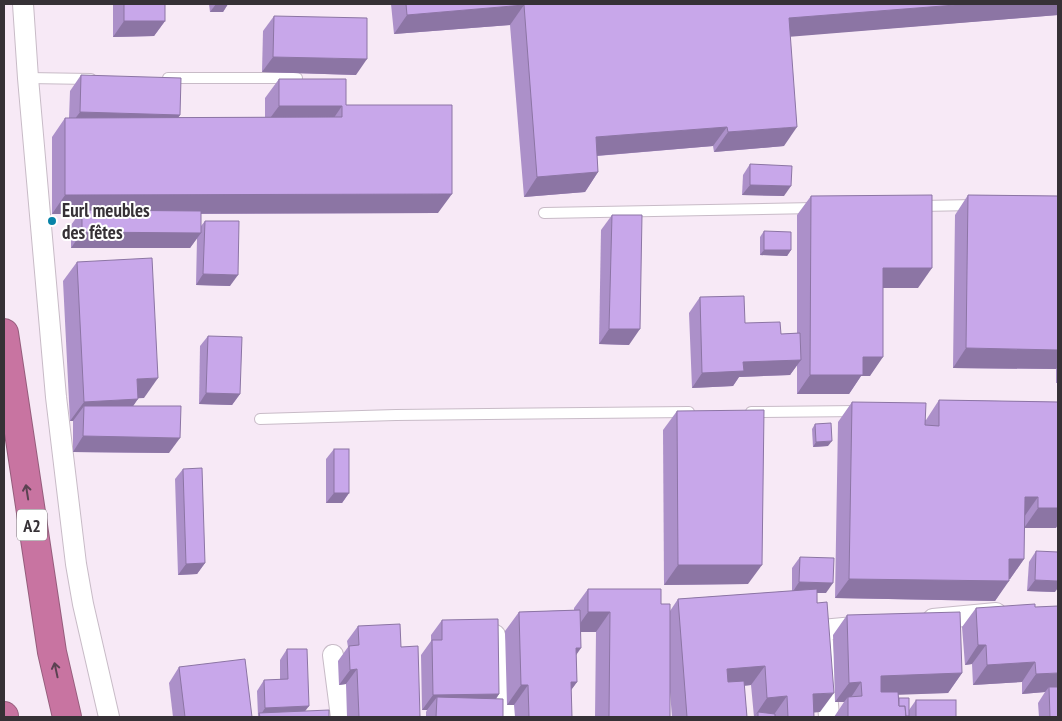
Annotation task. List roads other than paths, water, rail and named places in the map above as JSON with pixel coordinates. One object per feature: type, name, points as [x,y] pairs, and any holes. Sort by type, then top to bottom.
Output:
[{"type":"highway","name":"A2","points":[[4,333],[52,652],[67,717]]},
{"type":"street","points":[[23,4],[56,397],[76,564],[83,604],[109,717]]},
{"type":"street","points":[[916,621],[1011,612]]},
{"type":"street","points":[[829,717],[822,630],[887,624]]},
{"type":"street","points":[[496,635],[507,717]]},
{"type":"street","points":[[333,655],[341,717]]},
{"type":"lane","points":[[28,78],[104,79]]},
{"type":"lane","points":[[162,78],[297,78]]},
{"type":"lane","points":[[910,206],[989,205]]},
{"type":"lane","points":[[544,213],[821,208]]},
{"type":"lane","points":[[739,412],[869,411]]},
{"type":"lane","points":[[260,419],[396,415],[700,412]]},
{"type":"place","name":"Eurl meubles des fêtes","points":[[52,221]]}]
